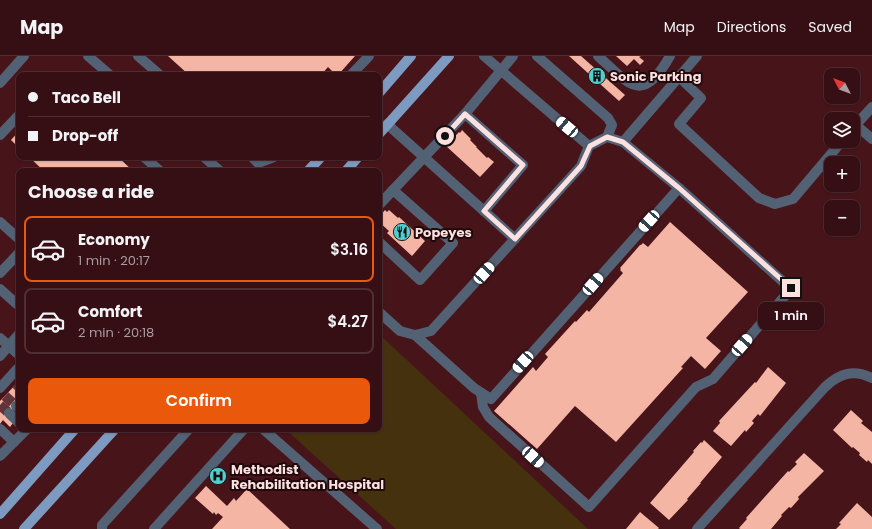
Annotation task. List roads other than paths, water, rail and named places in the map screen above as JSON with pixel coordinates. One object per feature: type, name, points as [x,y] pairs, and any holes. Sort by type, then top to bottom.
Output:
[{"type":"main road","points":[[382,90],[411,56]]},
{"type":"main road","points":[[382,130],[449,56]]},
{"type":"main road","points":[[311,168],[318,160]]},
{"type":"main road","points":[[349,168],[355,160]]},
{"type":"main road","points":[[0,514],[72,432]]},
{"type":"main road","points":[[24,529],[112,432]]},
{"type":"street","points":[[0,83],[24,56]]},
{"type":"street","points":[[88,56],[107,72]]},
{"type":"street","points":[[138,56],[157,72]]},
{"type":"street","points":[[354,72],[369,56]]},
{"type":"street","points":[[484,56],[590,146]]},
{"type":"street","points":[[382,202],[465,114],[513,56]]},
{"type":"street","points":[[415,335],[431,331],[581,166],[590,146],[607,137],[612,126],[608,118],[537,56]]},
{"type":"street","points":[[598,56],[624,80],[637,86],[648,84],[654,80],[670,56]]},
{"type":"street","points":[[623,142],[697,56]]},
{"type":"street","points":[[679,77],[701,98],[679,124],[759,198],[775,204],[793,199],[836,148]]},
{"type":"street","points":[[860,121],[872,107]]},
{"type":"street","points":[[465,114],[523,165],[484,211]]},
{"type":"street","points":[[0,135],[16,118]]},
{"type":"street","points":[[387,124],[515,239]]},
{"type":"street","points":[[860,131],[872,139]]},
{"type":"street","points":[[481,393],[483,407],[489,417],[589,507],[696,387],[713,379],[791,288],[679,188],[623,142],[607,137]]},
{"type":"street","points":[[147,160],[157,168]]},
{"type":"street","points":[[207,160],[217,168]]},
{"type":"street","points":[[255,160],[258,163],[266,160]]},
{"type":"street","points":[[382,315],[400,331],[415,335],[481,393],[490,399],[679,188]]},
{"type":"street","points":[[382,245],[420,280],[453,243],[392,190]]},
{"type":"street","points":[[0,222],[16,236]]},
{"type":"street","points":[[0,273],[16,256]]},
{"type":"street","points":[[0,289],[16,303]]},
{"type":"street","points":[[0,338],[16,352]]},
{"type":"street","points":[[0,356],[16,338]]},
{"type":"street","points":[[2,392],[12,381],[16,373]]},
{"type":"street","points":[[700,528],[834,378],[851,373],[863,374],[872,378]]},
{"type":"street","points":[[0,429],[14,442]]},
{"type":"street","points":[[2,451],[14,442],[23,432]]},
{"type":"street","points":[[102,529],[102,525],[185,432]]},
{"type":"street","points":[[154,529],[241,432]]},
{"type":"street","points":[[266,432],[377,529]]},
{"type":"tunnel","points":[[5,396],[16,406]]},
{"type":"tunnel","points":[[0,405],[9,413]]},
{"type":"place","name":"Sonic Parking","points":[[597,76]]},
{"type":"place","name":"Popeyes","points":[[402,232]]},
{"type":"place","name":"Methodist Rehabilitation Hospital","points":[[218,476]]}]
